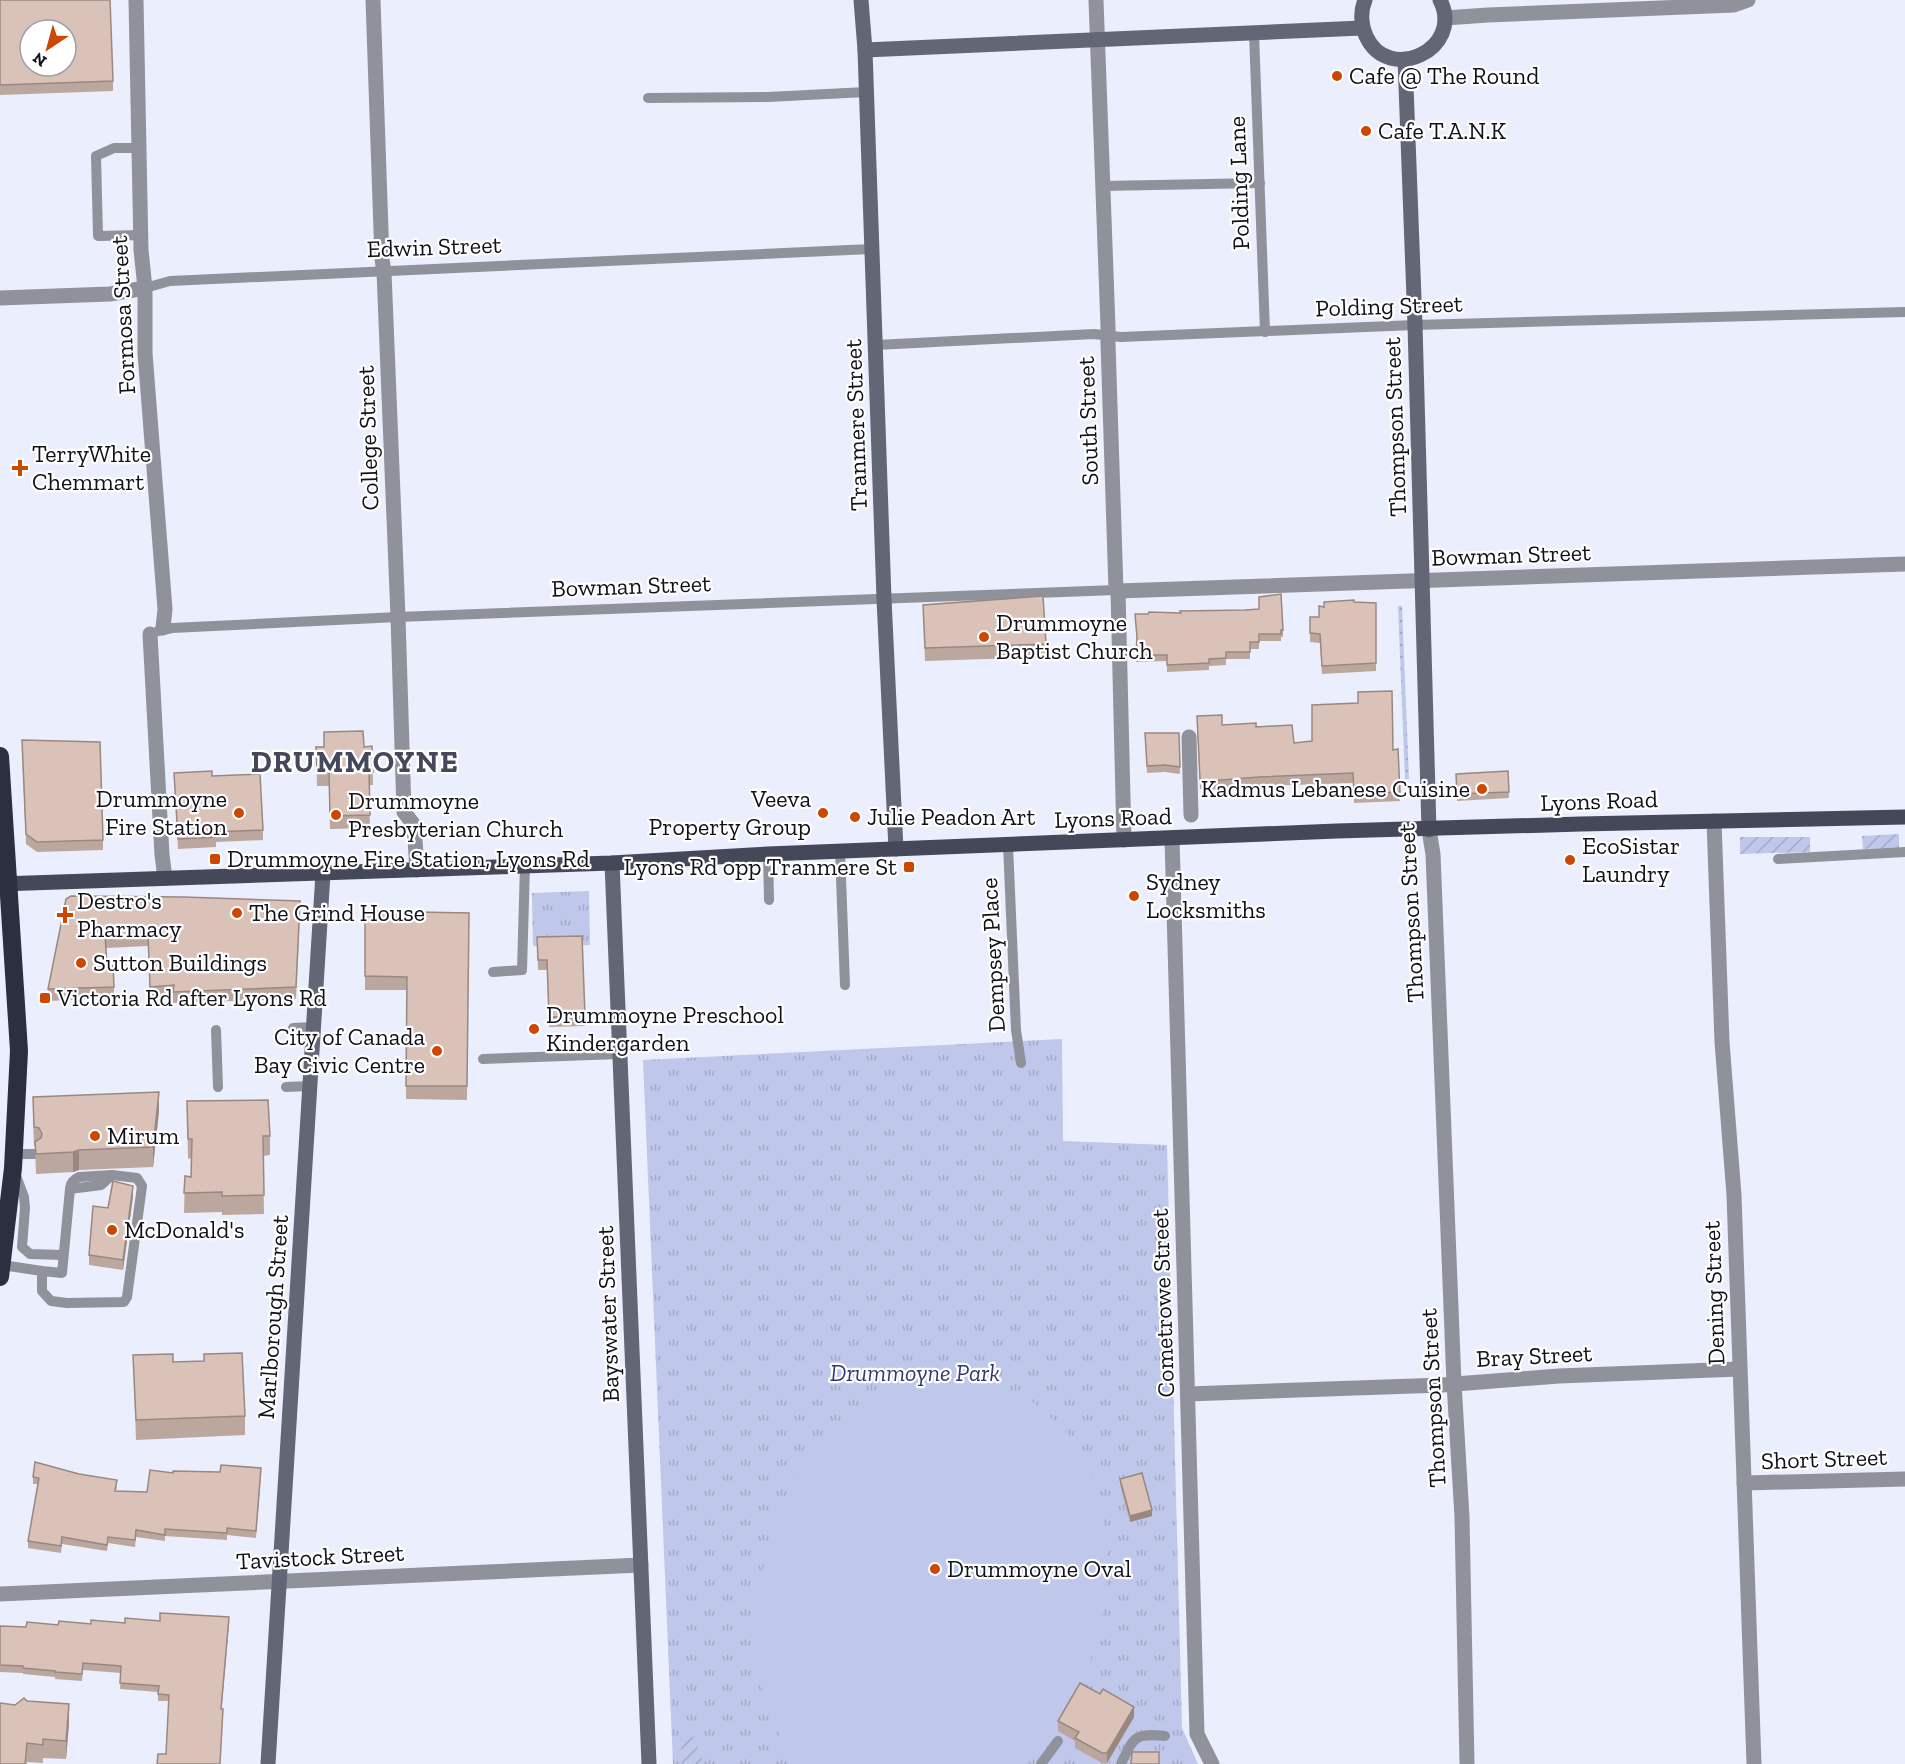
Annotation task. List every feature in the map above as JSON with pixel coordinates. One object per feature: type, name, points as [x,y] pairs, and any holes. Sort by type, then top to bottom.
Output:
[{"type":"highway","points":[[0,756],[4,884],[19,1051],[13,1161],[1,1271]]},
{"type":"main road","name":"Lyons Road","points":[[4,884],[525,866],[1172,838],[1905,817]]},
{"type":"street","name":"Formosa Street","points":[[136,0],[145,353],[165,609],[157,631],[158,778],[165,878]]},
{"type":"street","name":"College Street","points":[[373,0],[404,812],[414,825],[417,870]]},
{"type":"street","name":"Tranmere Street","points":[[861,0],[865,50],[884,599],[896,849]]},
{"type":"street","name":"South Street","points":[[1096,0],[1124,840]]},
{"type":"street","points":[[1365,0],[1361,16],[1362,28],[1368,41],[1378,51],[1391,58],[1405,60],[1428,51],[1437,42],[1443,31],[1445,18],[1440,0]]},
{"type":"street","points":[[1445,18],[1634,5],[1734,5],[1748,0]]},
{"type":"street","points":[[865,50],[1362,28]]},
{"type":"street","name":"Thompson Street","points":[[1405,60],[1429,830],[1433,866],[1454,1383],[1462,1517],[1467,1764]]},
{"type":"street","name":"Edwin Street","points":[[0,298],[110,294],[145,288]]},
{"type":"street","name":"Bowman Street","points":[[1117,591],[1905,564]]},
{"type":"street","points":[[1190,737],[1191,815]]},
{"type":"street","name":"Dening Street","points":[[1714,821],[1722,1042],[1734,1194],[1754,1764]]},
{"type":"street","name":"Cometrowe Street","points":[[1172,838],[1197,1734],[1212,1764]]},
{"type":"street","name":"Bayswater Street","points":[[612,862],[649,1764]]},
{"type":"street","name":"Marlborough Street","points":[[268,1764],[323,873]]},
{"type":"street","name":"Bray Street","points":[[1188,1394],[1739,1369]]},
{"type":"street","name":"Short Street","points":[[1744,1484],[1905,1479]]},
{"type":"street","name":"Tavistock Street","points":[[0,1594],[641,1565]]},
{"type":"lane","name":"Polding Lane","points":[[1254,33],[1265,332]]},
{"type":"lane","points":[[648,98],[866,92]]},
{"type":"lane","points":[[139,148],[114,148],[96,156],[98,236],[141,235]]},
{"type":"lane","points":[[1103,186],[1260,183]]},
{"type":"lane","name":"Edwin Street","points":[[145,288],[170,281],[871,249]]},
{"type":"lane","name":"Polding Street","points":[[876,345],[1095,334],[1121,337],[1415,325],[1905,312]]},
{"type":"lane","name":"Bowman Street","points":[[157,631],[398,617],[1117,591]]},
{"type":"lane","name":"Dempsey Place","points":[[1008,845],[1016,1030],[1021,1063]]},
{"type":"lane","points":[[840,851],[845,986]]},
{"type":"lane","points":[[1778,859],[1905,852]]},
{"type":"lane","points":[[768,854],[769,900]]},
{"type":"lane","points":[[493,972],[522,970],[525,866]]},
{"type":"lane","points":[[293,1028],[314,1027]]},
{"type":"lane","points":[[216,1030],[218,1088]]},
{"type":"lane","points":[[483,1059],[620,1054]]},
{"type":"lane","points":[[286,1087],[310,1086]]},
{"type":"lane","points":[[35,1154],[13,1161],[26,1208],[22,1247],[30,1254],[63,1255]]},
{"type":"lane","points":[[1,1271],[42,1271],[62,1273],[71,1183],[79,1177],[112,1175],[136,1178],[142,1185],[127,1297],[124,1302],[51,1301],[42,1291],[42,1271]]},
{"type":"lane","points":[[1121,1764],[1137,1737],[1143,1734],[1165,1736]]},
{"type":"lane","points":[[1041,1764],[1058,1740]]},
{"type":"green space","points":[[1398,606],[1402,606],[1409,779],[1405,779]]},
{"type":"green space","points":[[1899,834],[1899,848],[1863,849],[1862,836]]},
{"type":"green space","points":[[1740,837],[1810,837],[1810,852],[1740,854]]},
{"type":"green space","points":[[589,891],[590,945],[533,946],[532,893]]},
{"type":"green space","name":"Drummoyne Park","points":[[1062,1039],[1063,1141],[1167,1145],[1182,1728],[1198,1764],[673,1764],[643,1060]]},
{"type":"green space","name":"Drummoyne Oval","points":[[957,1377],[1001,1387],[1032,1402],[1073,1441],[1092,1477],[1103,1519],[1107,1563],[1103,1609],[1093,1654],[1076,1696],[1054,1734],[1026,1764],[801,1764],[780,1736],[770,1716],[758,1670],[755,1613],[775,1516],[796,1475],[808,1458],[836,1426],[860,1406],[886,1392],[918,1380]]},
{"type":"green space","points":[[692,1735],[704,1764],[682,1764],[680,1736]]},
{"type":"building","points":[[0,0],[110,0],[113,81],[0,85]]},
{"type":"building","points":[[1281,594],[1283,630],[1281,634],[1259,634],[1259,642],[1250,642],[1250,652],[1226,652],[1226,658],[1209,659],[1209,663],[1167,665],[1167,655],[1136,655],[1135,614],[1259,609],[1259,597]]},
{"type":"building","name":"Drummoyne Baptist Church","points":[[1043,596],[1046,644],[925,648],[923,605]]},
{"type":"building","points":[[1354,600],[1354,602],[1376,603],[1376,663],[1322,666],[1320,634],[1310,633],[1310,617],[1319,617],[1319,606],[1324,607],[1324,602]]},
{"type":"building","points":[[1392,691],[1393,750],[1398,749],[1400,792],[1354,794],[1353,773],[1208,781],[1200,779],[1197,716],[1222,715],[1222,725],[1256,723],[1256,727],[1292,725],[1294,743],[1312,741],[1312,705],[1358,703],[1358,692]]},
{"type":"building","points":[[363,731],[364,747],[372,746],[373,772],[369,772],[370,815],[330,816],[329,772],[317,772],[316,747],[324,747],[324,732]]},
{"type":"building","points":[[1145,733],[1179,733],[1180,767],[1147,766]]},
{"type":"building","points":[[22,740],[100,742],[103,840],[37,842],[26,834]]},
{"type":"building","points":[[212,771],[212,776],[260,774],[263,830],[215,832],[216,837],[178,839],[174,773]]},
{"type":"building","name":"Kadmus Lebanese Cuisine","points":[[1508,771],[1509,792],[1457,794],[1456,774]]},
{"type":"building","points":[[71,896],[300,901],[296,987],[173,992],[174,985],[150,987],[148,934],[105,936],[107,965],[113,966],[114,987],[48,989],[66,899]]},
{"type":"building","name":"City of Canada Bay Civic Centre","points":[[365,911],[469,913],[467,1086],[406,1086],[407,977],[365,976]]},
{"type":"building","points":[[582,936],[585,1016],[549,1017],[547,960],[538,960],[537,937]]},
{"type":"building","name":"Mirum","points":[[159,1092],[153,1147],[36,1154],[35,1142],[41,1138],[42,1134],[39,1128],[34,1127],[33,1097]]},
{"type":"building","points":[[268,1100],[270,1136],[263,1136],[264,1195],[222,1196],[222,1192],[184,1193],[185,1176],[191,1177],[192,1139],[188,1139],[187,1101]]},
{"type":"building","name":"McDonald's","points":[[113,1181],[133,1186],[123,1260],[89,1255],[93,1206],[108,1208]]},
{"type":"building","points":[[242,1353],[245,1416],[136,1420],[133,1355],[173,1354],[173,1362],[204,1361],[204,1354]]},
{"type":"building","points":[[35,1462],[79,1474],[117,1480],[115,1491],[147,1492],[150,1470],[173,1473],[173,1471],[220,1472],[221,1465],[261,1468],[256,1531],[227,1528],[227,1533],[165,1529],[165,1535],[136,1530],[135,1540],[108,1537],[107,1545],[62,1537],[61,1546],[28,1541],[39,1478],[33,1477]]},
{"type":"building","points":[[1142,1473],[1152,1510],[1130,1516],[1120,1479]]},
{"type":"building","points":[[160,1613],[229,1617],[221,1709],[223,1709],[220,1764],[157,1764],[158,1754],[166,1754],[169,1695],[158,1694],[159,1686],[120,1683],[121,1666],[83,1663],[82,1674],[0,1665],[0,1626],[26,1627],[27,1622],[58,1625],[59,1621],[91,1624],[91,1620],[125,1623],[125,1618],[160,1621]]},
{"type":"building","points":[[1080,1683],[1100,1694],[1103,1689],[1134,1707],[1107,1753],[1102,1753],[1075,1738],[1079,1732],[1058,1721]]},
{"type":"building","points":[[24,1698],[27,1701],[69,1704],[66,1741],[43,1739],[43,1745],[27,1743],[25,1764],[0,1764],[0,1703],[15,1705]]},
{"type":"building","points":[[1132,1752],[1159,1752],[1159,1764],[1131,1764]]},
{"type":"place","name":"Cafe @ The Round","points":[[1337,76]]},
{"type":"place","name":"Cafe T.A.N.K","points":[[1366,131]]},
{"type":"place","name":"TerryWhite Chemmart","points":[[20,468]]},
{"type":"place","name":"Drummoyne Baptist Church","points":[[984,637]]},
{"type":"place","name":"Kadmus Lebanese Cuisine","points":[[1482,789]]},
{"type":"place","name":"Drummoyne Fire Station","points":[[239,813]]},
{"type":"place","name":"Veeva Property Group","points":[[823,813]]},
{"type":"place","name":"Drummoyne Presbyterian Church","points":[[336,815]]},
{"type":"place","name":"Julie Peadon Art","points":[[855,817]]},
{"type":"place","name":"Drummoyne Fire Station, Lyons Rd","points":[[215,859]]},
{"type":"place","name":"EcoSistar Laundry","points":[[1570,860]]},
{"type":"place","name":"Lyons Rd opp Tranmere St","points":[[909,867]]},
{"type":"place","name":"Sydney Locksmiths","points":[[1134,896]]},
{"type":"place","name":"The Grind House","points":[[237,913]]},
{"type":"place","name":"Destro's Pharmacy","points":[[65,915]]},
{"type":"place","name":"Sutton Buildings","points":[[81,963]]},
{"type":"place","name":"Victoria Rd after Lyons Rd","points":[[45,998]]},
{"type":"place","name":"Drummoyne Preschool Kindergarden","points":[[534,1029]]},
{"type":"place","name":"City of Canada Bay Civic Centre","points":[[437,1051]]},
{"type":"place","name":"Mirum","points":[[95,1136]]},
{"type":"place","name":"McDonald's","points":[[112,1230]]},
{"type":"place","name":"Drummoyne Oval","points":[[935,1569]]},
{"type":"district","name":"DRUMMOYNE","points":[[355,762]]}]
